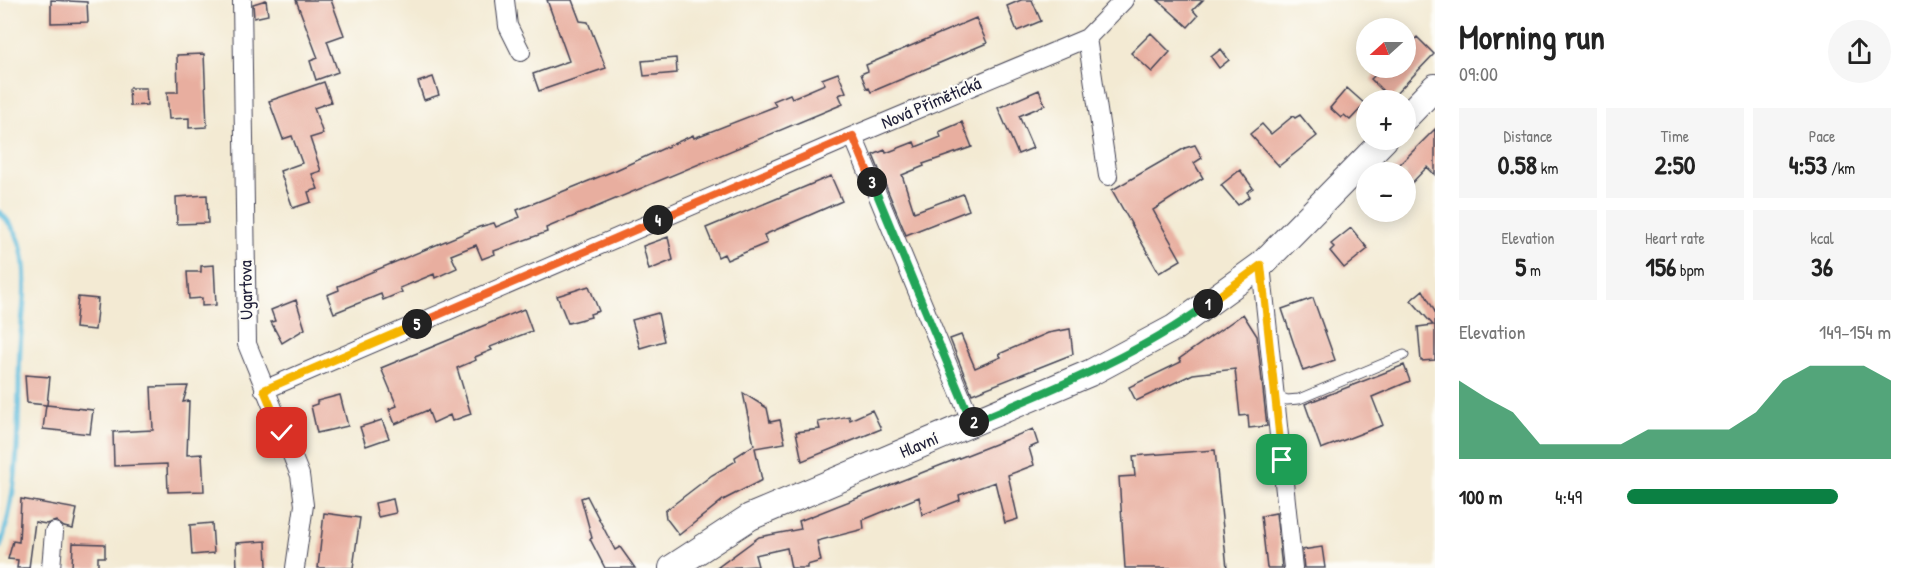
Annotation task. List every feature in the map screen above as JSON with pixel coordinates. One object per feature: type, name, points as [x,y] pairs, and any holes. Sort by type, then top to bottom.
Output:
[{"type":"main road","points":[[1416,107],[1435,87]]},
{"type":"main road","name":"Hlavní","points":[[672,568],[750,517],[1090,373],[1174,328],[1261,265],[1374,150]]},
{"type":"street","name":"Ugartova","points":[[242,0],[247,344],[300,475],[304,505],[295,568]]},
{"type":"street","points":[[505,0],[508,26],[521,52]]},
{"type":"street","name":"Nová Přímětická","points":[[264,390],[853,136],[1087,38],[1124,0]]},
{"type":"street","points":[[1087,38],[1108,176]]},
{"type":"street","points":[[853,136],[972,423]]},
{"type":"street","points":[[1261,265],[1293,568]]},
{"type":"street","points":[[51,568],[54,532]]},
{"type":"lane","points":[[1275,395],[1287,399],[1299,399],[1404,355]]},
{"type":"building","points":[[51,0],[87,2],[88,22],[51,23]]},
{"type":"building","points":[[266,0],[268,15],[254,18],[253,4]]},
{"type":"building","points":[[296,0],[331,0],[344,35],[327,41],[338,72],[316,80],[310,61],[318,58]]},
{"type":"building","points":[[547,0],[572,0],[580,21],[588,22],[606,68],[539,91],[533,74],[569,61]]},
{"type":"building","points":[[1021,0],[1032,0],[1041,21],[1017,31],[1007,6]]},
{"type":"building","points":[[1158,0],[1203,0],[1193,10],[1198,16],[1188,27]]},
{"type":"building","points":[[976,18],[987,43],[871,92],[869,88],[867,89],[861,74],[868,71],[866,65]]},
{"type":"building","points":[[1151,33],[1170,52],[1152,72],[1131,53]]},
{"type":"building","points":[[1416,38],[1434,54],[1416,73]]},
{"type":"building","points":[[1221,49],[1229,60],[1219,68],[1211,57]]},
{"type":"building","points":[[204,54],[207,127],[189,128],[189,118],[169,119],[167,92],[178,92],[177,55]]},
{"type":"building","points":[[676,58],[677,73],[644,76],[642,61]]},
{"type":"building","points":[[838,73],[846,92],[839,95],[843,104],[546,228],[547,232],[494,251],[495,254],[482,259],[476,245],[451,255],[457,268],[435,278],[434,274],[400,288],[402,292],[383,300],[381,294],[334,313],[327,295],[339,290],[338,286],[479,227],[494,223],[496,227],[520,217],[517,210],[616,170],[693,135],[694,138],[776,106],[773,101],[790,94],[792,98],[825,84],[822,79]]},
{"type":"building","points":[[433,77],[439,95],[424,100],[418,82]]},
{"type":"building","points":[[1411,78],[1400,90],[1382,90],[1371,79]]},
{"type":"building","points":[[324,82],[331,102],[314,108],[323,134],[310,138],[321,171],[312,174],[318,189],[308,192],[311,202],[293,208],[280,171],[302,163],[292,136],[283,139],[269,101]]},
{"type":"building","points":[[129,88],[146,88],[147,105],[130,106]]},
{"type":"building","points":[[1347,88],[1356,96],[1356,114],[1350,120],[1344,115],[1341,118],[1330,108]]},
{"type":"building","points":[[1039,90],[1045,105],[1019,116],[1033,148],[1018,154],[998,108]]},
{"type":"building","points":[[1300,115],[1317,136],[1279,166],[1250,134],[1262,124],[1271,134],[1293,116],[1295,118]]},
{"type":"building","points":[[962,122],[972,147],[923,164],[924,166],[902,175],[914,212],[963,194],[969,210],[906,235],[873,155],[885,150],[886,153],[914,142],[916,147],[941,137],[939,132]]},
{"type":"building","points":[[1435,129],[1435,175],[1427,167],[1416,179],[1416,162],[1402,162]]},
{"type":"building","points":[[1195,145],[1202,158],[1194,163],[1203,178],[1153,210],[1181,260],[1159,273],[1112,190],[1185,148]]},
{"type":"building","points":[[1240,170],[1253,188],[1247,192],[1250,196],[1238,205],[1221,185]]},
{"type":"building","points":[[831,176],[842,201],[764,235],[767,243],[727,260],[724,254],[718,257],[706,228]]},
{"type":"building","points":[[207,195],[208,223],[177,224],[176,197]]},
{"type":"building","points":[[1351,228],[1368,249],[1344,268],[1330,251],[1334,247],[1331,244]]},
{"type":"building","points":[[668,237],[673,260],[649,270],[643,246]]},
{"type":"building","points":[[214,265],[216,305],[202,306],[202,298],[189,299],[187,272],[201,272],[201,266]]},
{"type":"building","points":[[589,286],[599,311],[590,314],[591,317],[568,323],[557,296]]},
{"type":"building","points":[[1423,290],[1435,312],[1435,360],[1421,361],[1418,327],[1433,325],[1411,300]]},
{"type":"building","points":[[78,297],[98,299],[95,330],[75,328]]},
{"type":"building","points":[[1313,298],[1335,360],[1303,371],[1282,309]]},
{"type":"building","points":[[296,300],[305,329],[282,343],[271,322],[275,321],[271,310]]},
{"type":"building","points":[[524,309],[532,331],[490,347],[492,350],[457,368],[471,414],[452,421],[450,415],[433,423],[428,410],[395,424],[389,409],[397,406],[381,368]]},
{"type":"building","points":[[658,313],[664,341],[640,348],[632,320]]},
{"type":"building","points":[[1243,314],[1257,336],[1267,426],[1249,428],[1248,415],[1240,416],[1235,369],[1193,374],[1136,401],[1129,387],[1181,362],[1179,359]]},
{"type":"building","points":[[1070,329],[1073,354],[972,394],[950,339],[961,335],[975,368],[1001,357],[999,354],[1048,333]]},
{"type":"building","points":[[1404,365],[1410,381],[1372,397],[1383,425],[1321,449],[1305,404]]},
{"type":"building","points":[[25,375],[50,377],[47,405],[93,410],[90,434],[43,429],[46,405],[27,403]]},
{"type":"building","points":[[188,386],[183,402],[189,401],[187,455],[202,454],[204,491],[168,492],[167,464],[114,466],[113,432],[153,430],[151,387]]},
{"type":"building","points":[[743,393],[767,408],[770,422],[780,420],[785,443],[755,448],[762,480],[723,500],[679,535],[666,518],[665,511],[712,475],[736,461],[735,457],[754,445]]},
{"type":"building","points":[[340,395],[348,426],[317,433],[311,406],[317,404],[317,401]]},
{"type":"building","points":[[872,410],[881,429],[802,461],[796,432],[820,429],[818,422],[849,416],[850,420]]},
{"type":"building","points":[[382,420],[389,438],[366,446],[360,427]]},
{"type":"building","points":[[1033,429],[1038,444],[1029,448],[1034,465],[1008,475],[1018,519],[1005,523],[995,482],[959,495],[960,500],[922,515],[919,497],[863,520],[864,529],[817,541],[821,561],[807,565],[807,568],[791,568],[787,548],[755,555],[758,566],[717,568],[759,537],[801,529],[799,521]]},
{"type":"building","points":[[1215,450],[1227,568],[1125,568],[1119,477],[1135,476],[1133,456]]},
{"type":"building","points":[[587,496],[615,550],[620,547],[635,568],[605,568],[590,539],[592,538],[581,498]]},
{"type":"building","points":[[21,499],[77,509],[73,529],[64,527],[56,521],[46,524],[35,522],[29,568],[17,568],[18,560],[8,559],[13,541],[19,542]]},
{"type":"building","points":[[393,499],[396,513],[378,517],[375,503]]},
{"type":"building","points":[[324,513],[360,518],[353,568],[318,568]]},
{"type":"building","points":[[1276,513],[1282,568],[1267,568],[1261,516]]},
{"type":"building","points":[[212,523],[214,553],[192,555],[190,525]]},
{"type":"building","points":[[266,541],[267,568],[237,568],[236,543]]},
{"type":"building","points":[[73,543],[105,544],[105,557],[98,557],[98,568],[72,568]]},
{"type":"building","points":[[1322,547],[1325,568],[1304,568],[1302,550]]},
{"type":"waterway","points":[[0,212],[13,228],[20,242],[25,284],[15,473],[7,522],[0,547]]},
{"type":"route","points":[[282,433],[264,390],[853,136],[972,423],[1090,373],[1174,328],[1261,265],[1282,460]]}]
